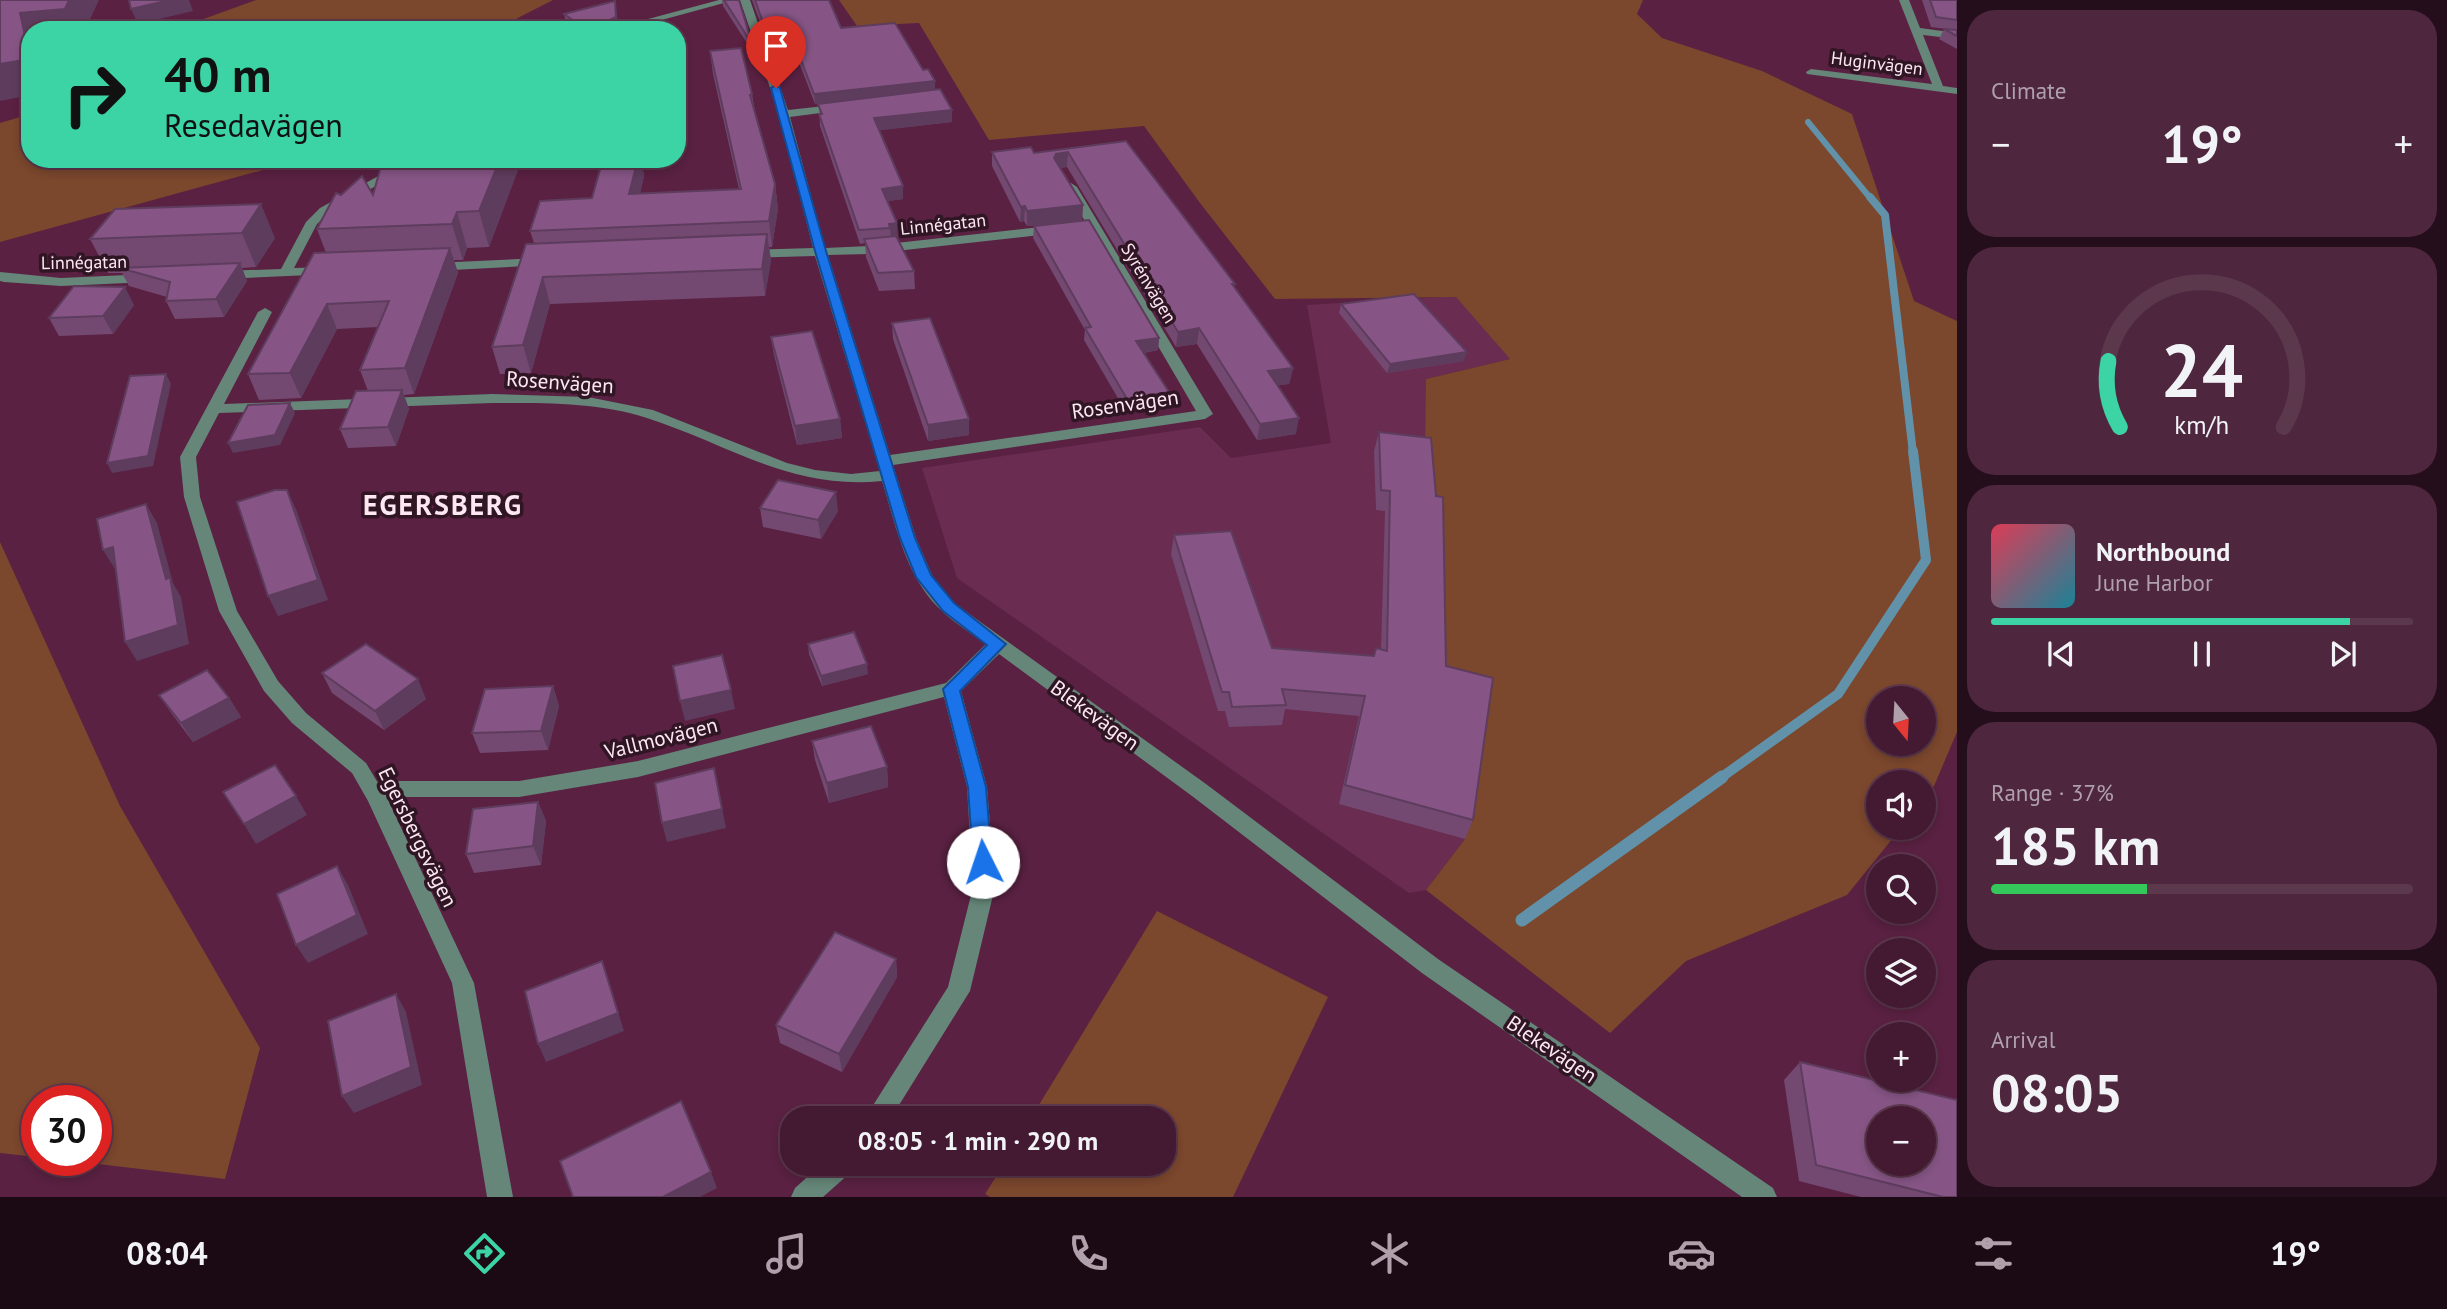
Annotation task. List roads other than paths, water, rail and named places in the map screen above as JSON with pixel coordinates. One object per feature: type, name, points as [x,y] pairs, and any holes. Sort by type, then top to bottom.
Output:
[{"type":"street","points":[[647,21],[730,0]]},
{"type":"street","name":"Blekevägen","points":[[745,0],[784,114],[820,251],[908,538],[924,577],[948,607],[1199,790],[1430,965],[1764,1197]]},
{"type":"street","points":[[1904,0],[1939,88]]},
{"type":"street","points":[[1917,31],[1957,36]]},
{"type":"street","name":"Huginvägen","points":[[1811,72],[1957,91]]},
{"type":"street","points":[[784,114],[861,106]]},
{"type":"street","points":[[285,273],[312,222],[324,211],[391,172],[406,168]]},
{"type":"street","name":"Syrénvägen","points":[[1062,172],[1079,227],[1205,414]]},
{"type":"street","name":"Linnégatan","points":[[738,254],[869,250],[1079,227]]},
{"type":"street","points":[[422,267],[559,262]]},
{"type":"street","points":[[215,276],[340,271]]},
{"type":"street","name":"Linnégatan","points":[[0,276],[61,282],[159,278]]},
{"type":"street","name":"Egersbergsvägen","points":[[265,312],[188,457],[188,478],[206,547],[228,611],[271,686],[299,718],[359,768],[377,797],[464,983],[500,1197]]},
{"type":"street","name":"Rosenvägen","points":[[213,409],[501,398],[569,400],[614,405],[650,414],[797,473],[850,481],[888,468],[1205,414]]},
{"type":"street","points":[[885,1106],[959,991],[984,887],[977,787],[951,689],[998,644]]},
{"type":"street","name":"Vallmovägen","points":[[377,797],[399,789],[519,789],[638,769],[925,693],[951,689]]},
{"type":"street","points":[[804,1197],[828,1176]]},
{"type":"waterway","points":[[1808,122],[1871,199]]},
{"type":"waterway","points":[[1870,197],[1885,215],[1913,453]]},
{"type":"waterway","points":[[1719,779],[1838,694],[1926,560],[1913,451]]},
{"type":"waterway","points":[[1522,920],[1722,777]]},
{"type":"district","name":"EGERSBERG","points":[[443,504]]}]
